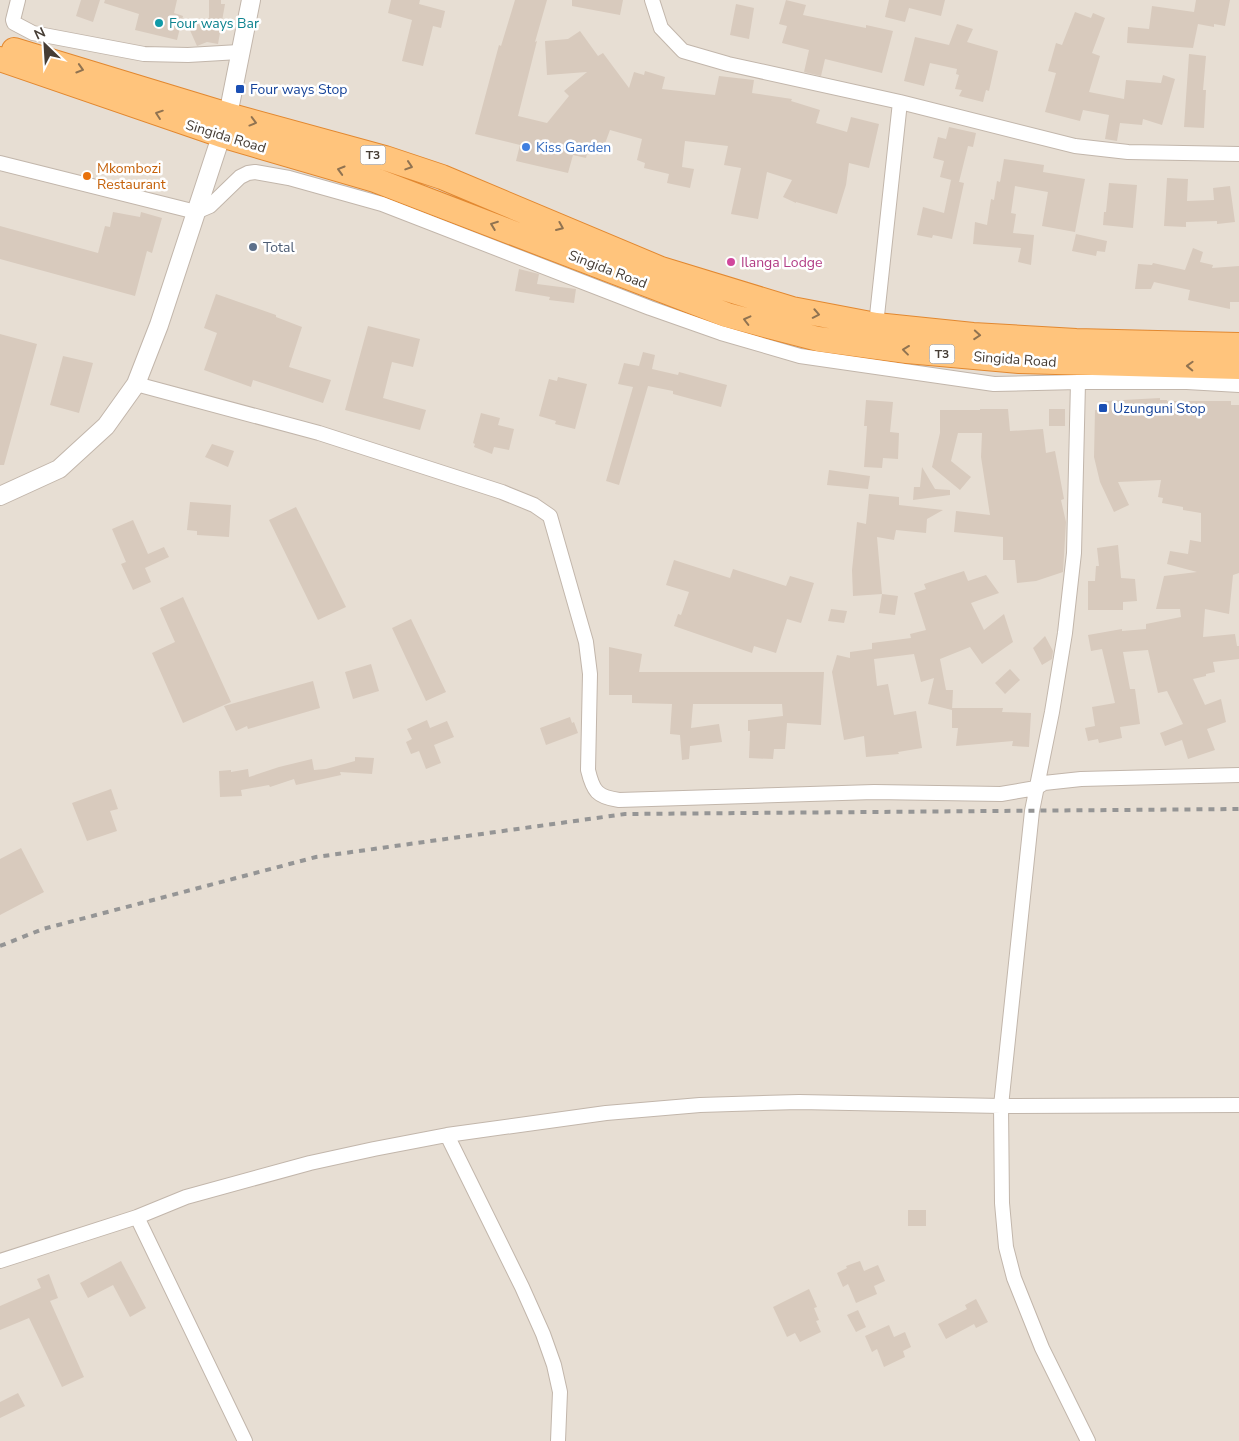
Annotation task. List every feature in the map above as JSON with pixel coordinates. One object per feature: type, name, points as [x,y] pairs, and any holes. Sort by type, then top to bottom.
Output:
[{"type":"highway","name":"Singida Road","points":[[0,46],[375,180],[727,314],[818,339],[1019,361],[1239,367]]},
{"type":"highway","name":"Singida Road","points":[[0,60],[22,68],[225,125],[385,158],[442,177],[661,269],[792,309],[876,325],[973,335],[1076,341],[1239,345]]},
{"type":"street","points":[[18,0],[14,23],[33,33],[144,54],[188,55],[239,52]]},
{"type":"street","points":[[0,496],[59,469],[106,426],[136,384],[159,325],[225,125],[251,0]]},
{"type":"street","points":[[652,0],[661,28],[683,52],[728,64],[900,102],[1075,146],[1128,152],[1239,154]]},
{"type":"street","points":[[876,325],[900,102]]},
{"type":"street","points":[[0,163],[196,212],[210,206],[228,188],[248,173],[255,172],[289,178],[382,204],[650,308],[800,356],[994,384],[1188,382],[1239,385]]},
{"type":"street","points":[[1078,382],[1078,463],[1074,553],[1065,633],[1052,712],[1032,811],[1001,1106],[1002,1203],[1006,1247],[1014,1278],[1042,1348],[1088,1441]]},
{"type":"street","points":[[136,384],[319,433],[502,492],[534,506],[550,516],[586,642],[590,674],[588,770],[591,782],[597,793],[604,798],[619,800],[874,792],[1000,794],[1036,788],[1044,784],[1081,779],[1239,775]]},
{"type":"street","points":[[0,1261],[137,1217],[186,1197],[241,1181],[374,1149],[447,1135],[606,1113],[700,1105],[799,1102],[1001,1106],[1239,1105]]},
{"type":"street","points":[[447,1135],[522,1287],[546,1342],[554,1365],[560,1392],[558,1441]]},
{"type":"street","points":[[137,1217],[245,1441]]},
{"type":"shaded area","points":[[0,0],[1239,0],[1239,1441],[0,1441]]},
{"type":"building","points":[[81,0],[100,0],[93,22],[76,16]]},
{"type":"building","name":"Four ways Bar","points":[[105,0],[177,0],[174,13],[183,16],[177,40],[135,30],[139,14],[104,3]]},
{"type":"building","points":[[209,0],[221,0],[221,4],[225,4],[218,44],[207,42],[197,46],[189,28],[209,18]]},
{"type":"building","points":[[391,0],[420,0],[419,4],[445,11],[441,28],[433,26],[423,66],[402,61],[412,20],[388,13]]},
{"type":"building","points":[[515,0],[547,0],[518,116],[547,123],[569,96],[564,91],[587,72],[547,75],[545,41],[568,39],[580,31],[598,56],[603,53],[629,88],[634,72],[644,75],[645,71],[665,77],[662,89],[715,95],[719,76],[754,80],[752,93],[792,99],[791,101],[820,110],[816,123],[847,132],[851,117],[879,124],[869,168],[849,163],[846,185],[837,214],[796,203],[783,197],[792,180],[767,172],[758,219],[731,214],[741,168],[724,165],[728,146],[685,141],[682,167],[694,169],[690,188],[667,183],[669,174],[644,168],[645,163],[637,160],[642,139],[610,130],[603,149],[589,145],[586,158],[573,155],[568,173],[516,161],[520,145],[475,134],[499,45],[501,46]]},
{"type":"building","points":[[572,0],[623,0],[620,15],[572,6]]},
{"type":"building","points":[[786,0],[806,5],[803,15],[866,28],[866,25],[893,31],[882,73],[825,59],[821,76],[804,72],[809,50],[782,43],[787,26],[779,24]]},
{"type":"building","points":[[889,0],[945,0],[941,16],[909,8],[905,22],[885,17]]},
{"type":"building","points":[[1196,0],[1230,0],[1225,26],[1214,24],[1214,27],[1198,24],[1193,48],[1127,43],[1128,27],[1149,29],[1152,6],[1194,12]]},
{"type":"building","points":[[736,4],[754,8],[749,39],[730,35]]},
{"type":"building","points":[[1075,12],[1091,18],[1093,13],[1105,18],[1092,53],[1100,56],[1089,92],[1124,99],[1126,80],[1161,83],[1163,75],[1175,79],[1162,125],[1143,119],[1142,125],[1120,123],[1117,141],[1105,139],[1109,115],[1083,110],[1080,121],[1045,112],[1056,73],[1048,71],[1056,43],[1062,45]]},
{"type":"building","points":[[957,24],[973,29],[967,42],[998,51],[989,91],[986,90],[983,102],[959,96],[962,90],[955,89],[959,75],[956,74],[957,69],[930,63],[924,86],[904,81],[915,37],[949,45]]},
{"type":"building","points":[[1189,54],[1206,56],[1203,90],[1206,90],[1204,128],[1184,127]]},
{"type":"building","points":[[949,127],[976,133],[973,147],[968,146],[959,182],[940,177],[944,161],[933,158],[938,137],[946,139]]},
{"type":"building","points":[[1004,159],[1044,165],[1043,172],[1085,179],[1075,232],[1042,226],[1048,192],[1015,186],[1011,213],[1016,214],[1013,233],[1034,235],[1031,265],[1018,262],[1021,248],[973,244],[975,222],[987,225],[991,199],[994,200],[997,181],[1000,182]]},
{"type":"building","points":[[1167,178],[1188,179],[1187,201],[1214,200],[1213,188],[1230,186],[1235,222],[1217,224],[1217,221],[1186,222],[1186,227],[1164,226]]},
{"type":"building","points":[[951,180],[964,183],[952,239],[933,235],[932,238],[917,235],[923,207],[944,213]]},
{"type":"building","points":[[1109,183],[1137,185],[1133,228],[1103,225]]},
{"type":"building","points":[[113,212],[140,217],[141,212],[162,218],[152,253],[147,251],[135,296],[0,259],[0,226],[98,253],[105,226],[110,227]]},
{"type":"building","points":[[1076,234],[1107,241],[1105,252],[1097,251],[1096,256],[1072,251]]},
{"type":"building","points":[[1193,248],[1203,252],[1200,262],[1213,265],[1212,268],[1239,266],[1239,302],[1230,302],[1230,309],[1188,300],[1190,290],[1154,282],[1151,289],[1135,289],[1138,264],[1152,265],[1153,263],[1185,270]]},
{"type":"building","points":[[519,269],[539,274],[537,284],[576,289],[574,303],[549,300],[550,297],[515,291]]},
{"type":"building","points":[[216,294],[276,315],[276,317],[302,327],[289,367],[331,380],[323,403],[253,380],[251,387],[204,370],[217,333],[204,328]]},
{"type":"building","points":[[368,326],[420,339],[413,367],[392,362],[383,398],[426,410],[420,430],[345,410]]},
{"type":"building","points":[[0,334],[37,344],[4,465],[0,465]]},
{"type":"building","points":[[643,352],[655,355],[652,369],[678,375],[679,372],[727,385],[721,407],[673,394],[673,391],[648,386],[619,485],[606,481],[633,387],[618,384],[624,363],[639,366]]},
{"type":"building","points":[[63,356],[93,363],[79,413],[50,405]]},
{"type":"building","points":[[558,377],[587,384],[575,429],[555,424],[556,421],[539,416],[549,379],[557,381]]},
{"type":"building","points":[[1160,398],[1160,400],[1167,401],[1231,401],[1231,405],[1239,405],[1239,573],[1233,575],[1229,614],[1205,609],[1203,637],[1235,634],[1237,646],[1239,646],[1239,659],[1213,662],[1215,672],[1193,679],[1205,705],[1221,699],[1226,722],[1207,729],[1215,750],[1188,759],[1182,740],[1165,746],[1160,733],[1183,724],[1167,691],[1158,693],[1148,650],[1123,652],[1130,689],[1135,689],[1140,724],[1120,727],[1122,738],[1099,743],[1098,739],[1088,741],[1085,728],[1095,726],[1092,707],[1115,703],[1102,649],[1091,651],[1088,635],[1122,629],[1122,631],[1146,629],[1146,624],[1181,617],[1180,609],[1156,609],[1164,576],[1197,572],[1167,564],[1170,551],[1188,554],[1190,540],[1201,542],[1201,513],[1183,510],[1183,507],[1162,503],[1163,498],[1158,497],[1161,480],[1118,482],[1129,505],[1114,512],[1100,482],[1094,457],[1095,410],[1105,411],[1105,401]]},
{"type":"building","points":[[866,400],[893,402],[890,432],[899,433],[898,459],[883,458],[882,468],[864,467],[867,426],[864,426]]},
{"type":"building","points":[[1008,409],[1010,431],[1043,429],[1046,453],[1055,451],[1064,499],[1061,500],[1066,522],[1063,572],[1036,581],[1017,583],[1015,560],[1003,560],[1003,537],[954,532],[956,511],[990,515],[981,457],[982,433],[958,433],[951,461],[971,477],[960,490],[932,467],[940,433],[940,410]]},
{"type":"building","points":[[1049,409],[1065,409],[1065,426],[1049,426]]},
{"type":"building","points":[[481,413],[500,418],[498,425],[514,429],[509,450],[494,447],[492,454],[474,447],[475,444],[473,443]]},
{"type":"building","points":[[212,444],[234,451],[228,467],[205,457]]},
{"type":"building","points":[[922,467],[935,489],[950,490],[950,495],[913,500],[914,487],[920,487]]},
{"type":"building","points":[[829,470],[870,476],[868,489],[827,485]]},
{"type":"building","points":[[869,494],[899,497],[899,505],[943,510],[927,519],[926,533],[896,530],[894,540],[877,537],[882,594],[853,596],[852,570],[857,522],[866,524]]},
{"type":"building","points":[[190,502],[231,505],[229,537],[197,535],[197,531],[187,530]]},
{"type":"building","points":[[296,507],[346,607],[318,620],[269,520]]},
{"type":"building","points":[[133,520],[148,554],[164,547],[169,557],[145,568],[151,582],[133,590],[121,564],[126,562],[112,529]]},
{"type":"building","points":[[1118,545],[1121,578],[1135,579],[1137,601],[1123,602],[1123,610],[1088,610],[1088,581],[1095,581],[1096,566],[1099,566],[1097,548]]},
{"type":"building","points":[[674,560],[730,578],[733,569],[786,586],[790,576],[814,583],[801,623],[787,619],[776,653],[754,646],[752,653],[674,626],[678,614],[681,615],[689,592],[666,585]]},
{"type":"building","points":[[964,571],[968,581],[986,575],[999,593],[971,603],[984,630],[1004,614],[1013,642],[982,664],[970,647],[940,659],[946,690],[953,690],[952,710],[928,704],[934,678],[921,682],[914,654],[874,659],[877,686],[888,684],[894,715],[916,711],[922,748],[898,752],[899,754],[866,757],[864,736],[844,740],[832,672],[837,655],[850,658],[850,652],[872,649],[872,643],[911,638],[910,634],[926,630],[914,593],[926,589],[924,584]]},
{"type":"building","points":[[882,594],[898,596],[895,615],[879,613]]},
{"type":"building","points":[[183,597],[231,702],[183,723],[152,653],[175,642],[160,608]]},
{"type":"building","points":[[831,609],[847,611],[844,623],[828,621]]},
{"type":"building","points":[[411,619],[446,692],[426,701],[392,628]]},
{"type":"building","points":[[1045,636],[1053,651],[1052,659],[1042,665],[1033,648]]},
{"type":"building","points":[[609,647],[642,654],[639,672],[824,672],[821,725],[787,723],[785,749],[774,749],[773,759],[749,758],[750,731],[748,731],[748,720],[783,716],[782,704],[693,704],[691,728],[719,724],[722,742],[690,746],[689,759],[682,760],[680,735],[670,734],[672,704],[632,703],[632,695],[609,695]]},
{"type":"building","points":[[371,664],[379,691],[353,699],[345,672]]},
{"type":"building","points":[[1010,669],[1020,680],[1005,694],[995,683]]},
{"type":"building","points":[[313,681],[320,708],[248,729],[247,726],[236,731],[224,706]]},
{"type":"building","points":[[952,708],[1003,708],[1002,712],[1031,713],[1029,747],[1012,746],[1013,741],[956,746],[958,728],[952,728]]},
{"type":"building","points":[[570,717],[578,733],[546,745],[540,728]]},
{"type":"building","points":[[427,720],[430,728],[447,721],[454,737],[434,745],[441,763],[426,769],[419,751],[411,754],[406,742],[412,739],[407,729]]},
{"type":"building","points":[[355,757],[374,758],[372,774],[340,772],[341,775],[296,785],[294,779],[270,787],[269,785],[241,790],[242,796],[220,797],[219,771],[231,770],[231,772],[248,769],[249,777],[312,759],[314,770],[326,769],[355,761]]},
{"type":"building","points":[[111,789],[118,809],[110,811],[117,831],[87,841],[72,803]]},
{"type":"building","points":[[21,848],[44,892],[0,915],[0,859]]},
{"type":"building","points":[[908,1210],[926,1210],[926,1226],[908,1226]]},
{"type":"building","points":[[121,1261],[146,1308],[130,1317],[113,1285],[88,1298],[80,1283]]},
{"type":"building","points":[[860,1261],[864,1271],[878,1265],[885,1281],[874,1286],[877,1294],[856,1303],[848,1284],[843,1287],[837,1273],[847,1268],[846,1266]]},
{"type":"building","points":[[49,1274],[58,1298],[50,1301],[84,1377],[62,1387],[29,1318],[0,1330],[0,1306],[41,1288],[37,1279]]},
{"type":"building","points":[[809,1289],[817,1307],[814,1308],[819,1320],[816,1321],[821,1332],[800,1342],[795,1333],[787,1337],[773,1307]]},
{"type":"building","points":[[976,1299],[988,1322],[976,1328],[974,1324],[946,1339],[938,1324],[967,1309],[965,1305]]},
{"type":"building","points":[[858,1310],[866,1327],[856,1332],[847,1315]]},
{"type":"building","points":[[889,1325],[894,1337],[905,1332],[911,1347],[903,1351],[905,1357],[884,1367],[877,1349],[872,1352],[865,1336]]},
{"type":"building","points":[[18,1393],[25,1406],[0,1418],[0,1402]]},
{"type":"railway","points":[[0,946],[43,929],[316,857],[625,814],[1239,809]]},
{"type":"place","name":"Four ways Bar","points":[[159,23]]},
{"type":"place","name":"Four ways Stop","points":[[240,89]]},
{"type":"place","name":"Kiss Garden","points":[[526,147]]},
{"type":"place","name":"Mkombozi Restaurant","points":[[87,176]]},
{"type":"place","name":"Total","points":[[253,247]]},
{"type":"place","name":"Ilanga Lodge","points":[[731,262]]},
{"type":"place","name":"Uzunguni Stop","points":[[1103,408]]}]
